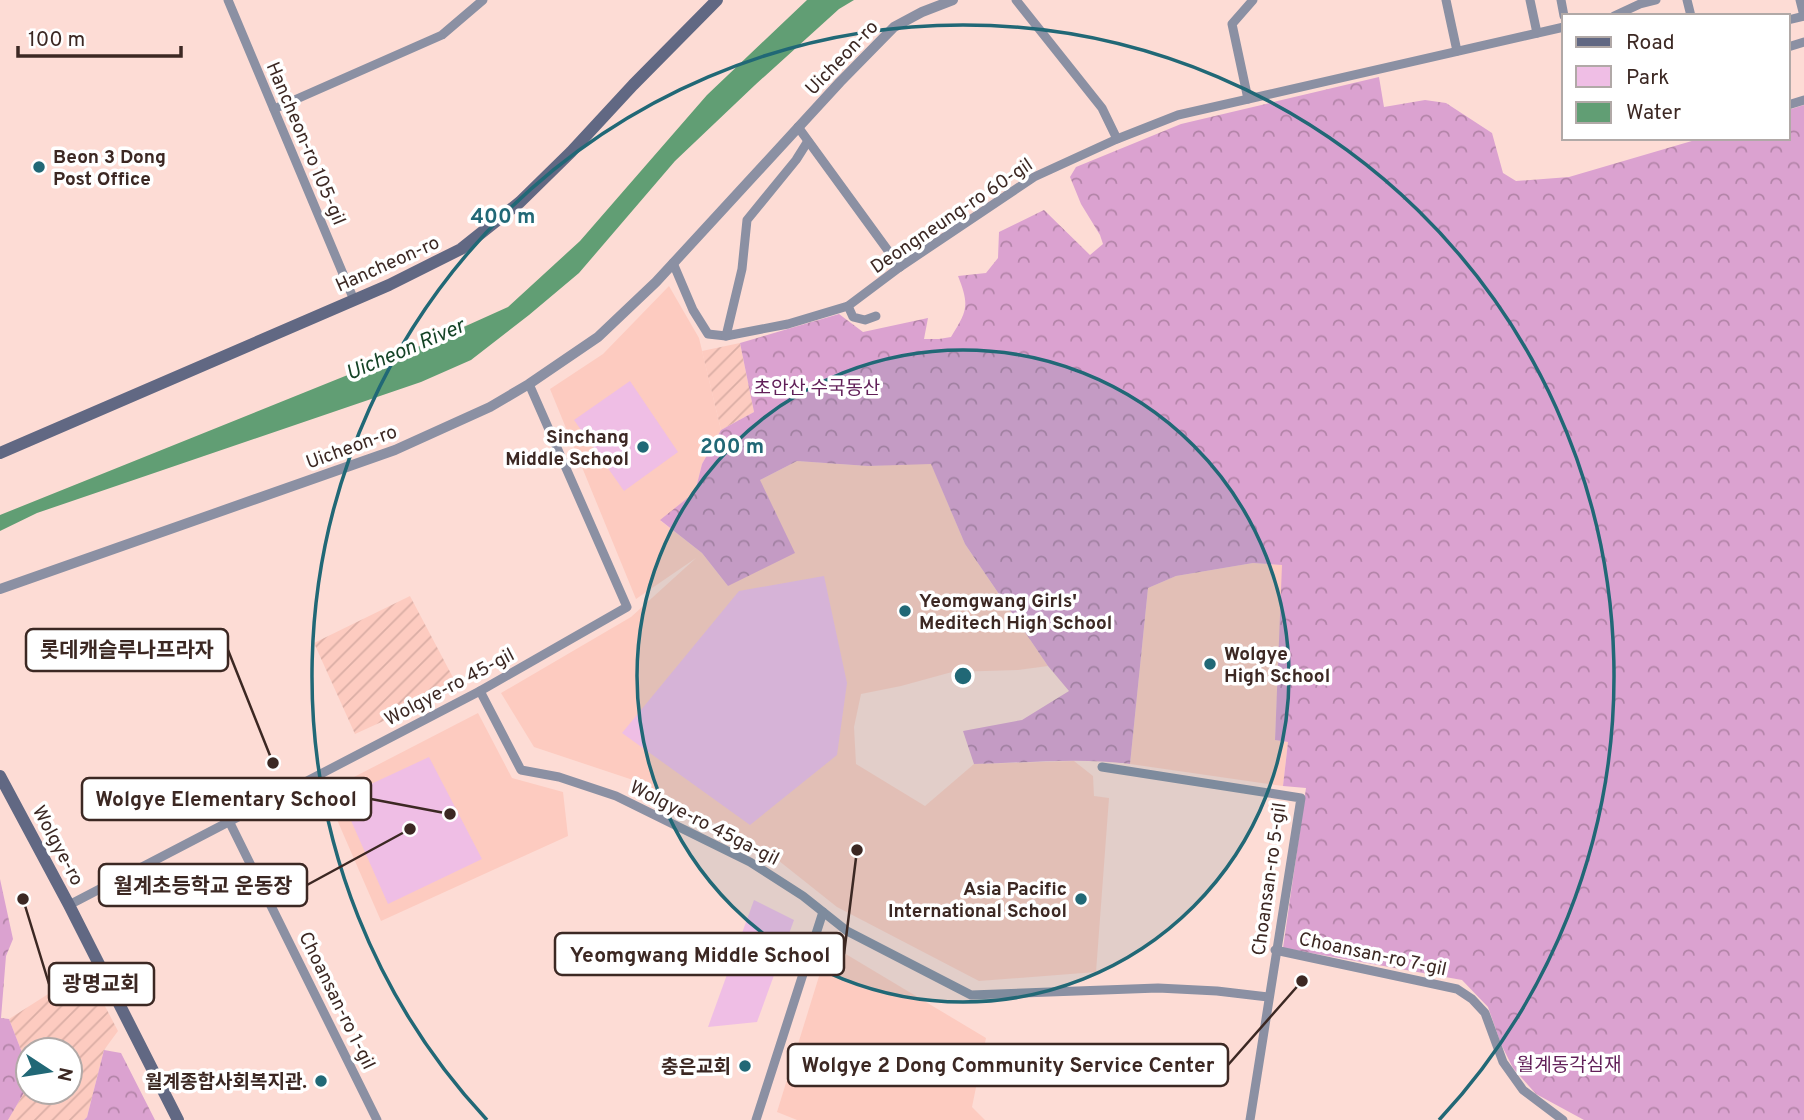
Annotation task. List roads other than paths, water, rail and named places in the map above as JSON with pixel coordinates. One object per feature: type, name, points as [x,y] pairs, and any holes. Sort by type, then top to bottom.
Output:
[{"type":"main road","name":"Hancheon-ro","points":[[0,453],[400,281],[447,258],[520,202],[717,0]]},
{"type":"main road","name":"Wolgye-ro","points":[[0,776],[178,1120]]},
{"type":"street","name":"Hancheon-ro 105-gil","points":[[228,0],[354,300]]},
{"type":"street","points":[[274,109],[442,36],[483,0]]},
{"type":"street","name":"Uicheon-ro","points":[[0,589],[395,450],[490,407],[529,384],[598,337],[673,263],[894,27],[953,0]]},
{"type":"street","points":[[1016,0],[1102,108],[1118,139]]},
{"type":"street","points":[[1248,99],[1232,24],[1253,0]]},
{"type":"street","points":[[1446,0],[1457,51]]},
{"type":"street","points":[[1530,0],[1537,33]]},
{"type":"street","points":[[1618,14],[1656,0]]},
{"type":"street","points":[[1800,0],[1804,16]]},
{"type":"street","name":"Deongneung-ro 60-gil","points":[[673,263],[693,310],[708,334],[726,336],[788,324],[848,306],[900,267],[1034,177],[1178,115],[1562,27]]},
{"type":"street","points":[[798,127],[900,267]]},
{"type":"street","points":[[726,336],[742,268],[747,220],[796,160],[808,141]]},
{"type":"street","points":[[848,306],[853,317],[865,320],[876,316]]},
{"type":"street","name":"Wolgye-ro 45-gil","points":[[69,905],[480,691],[627,607],[529,384]]},
{"type":"street","name":"Wolgye-ro 45ga-gil","points":[[480,691],[522,770],[559,777],[616,796],[750,862],[803,896],[847,931],[971,995],[1158,988],[1268,997]]},
{"type":"street","name":"Choansan-ro 5-gil","points":[[1102,767],[1301,798],[1250,1120]]},
{"type":"street","name":"Choansan-ro 1-gil","points":[[229,821],[377,1120]]},
{"type":"street","points":[[756,1120],[823,912]]},
{"type":"street","name":"Choansan-ro 7-gil","points":[[1275,950],[1457,989],[1472,999],[1485,1013],[1503,1062],[1523,1090],[1563,1120]]},
{"type":"water","points":[[807,0],[854,0],[839,9],[675,161],[579,273],[471,360],[421,382],[37,513],[0,531],[0,515],[437,339],[508,307],[580,241],[707,95]]},
{"type":"place","name":"Beon 3 Dong Post Office","points":[[39,167]]},
{"type":"place","name":"Sinchang Middle School","points":[[643,447]]},
{"type":"place","name":"Yeomgwang Girls' Meditech High School","points":[[905,611]]},
{"type":"place","name":"Wolgye High School","points":[[1210,664]]},
{"type":"place","name":"롯데캐슬루나프라자","points":[[273,763]]},
{"type":"place","name":"Wolgye Elementary School","points":[[450,814]]},
{"type":"place","name":"월계초등학교 운동장","points":[[410,829]]},
{"type":"place","name":"Yeomgwang Middle School","points":[[857,850]]},
{"type":"place","name":"광명교회","points":[[23,899]]},
{"type":"place","name":"Asia Pacific International School","points":[[1081,899]]},
{"type":"place","name":"Wolgye 2 Dong Community Service Center","points":[[1302,981]]},
{"type":"place","name":"충은교회","points":[[745,1066]]},
{"type":"place","name":"월계종합사회복지관.","points":[[321,1081]]},
{"type":"water label","name":"Uicheon River","points":[[405,349]]},
{"type":"park label","name":"초안산 수국동산","points":[[817,387]]},
{"type":"park label","name":"월계동각심재","points":[[1569,1064]]}]
